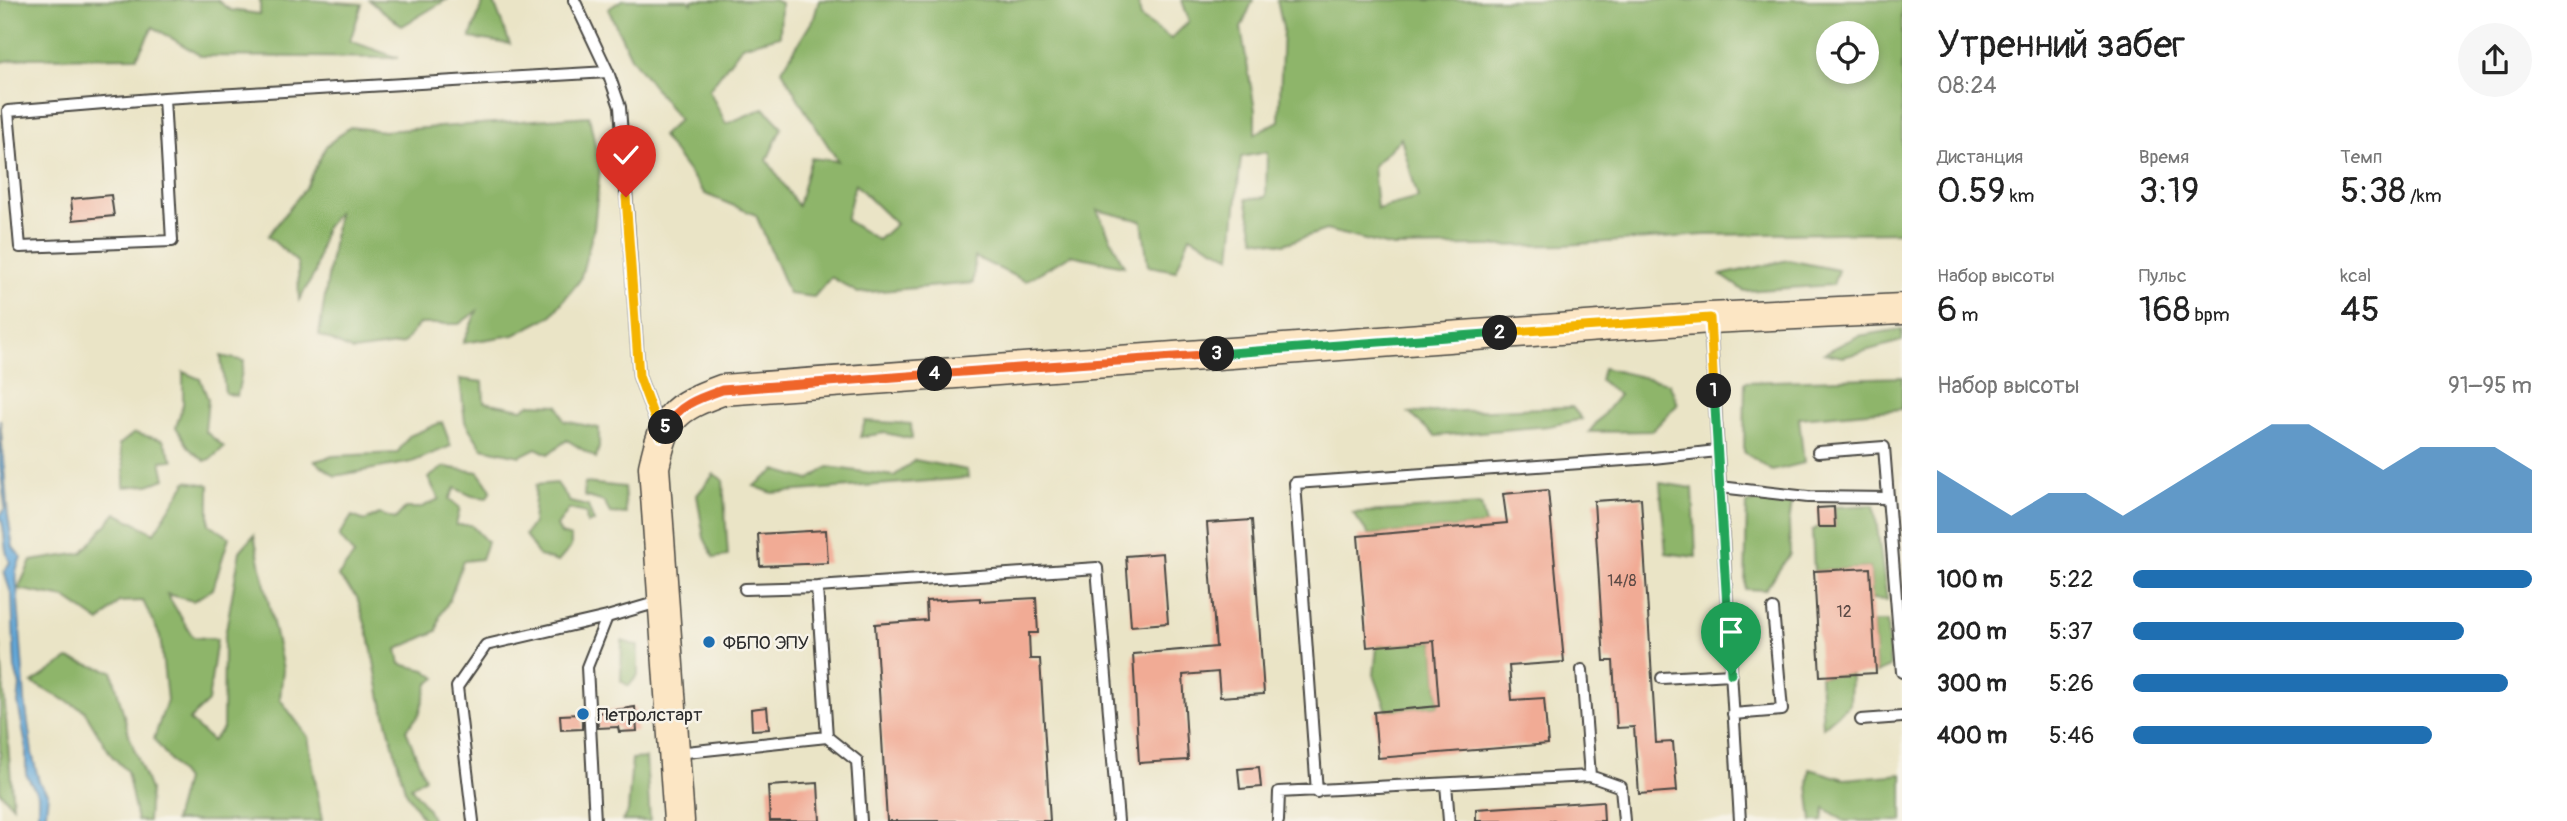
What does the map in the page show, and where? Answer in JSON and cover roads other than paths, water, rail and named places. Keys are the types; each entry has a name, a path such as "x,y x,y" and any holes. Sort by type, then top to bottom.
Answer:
{"street":[{"path":"679,821 654,467 661,436 672,415 692,401 722,390 1710,318 1902,309"}],"lane":[{"path":"574,0 608,72 620,107 639,376 661,436"},
{"path":"164,98 172,241 20,247 8,111 164,98 608,72"},
{"path":"1710,318 1740,821"},
{"path":"1818,452 1884,447 1888,499 1896,525 1902,672"},
{"path":"1317,792 1295,483 1654,458 1717,451"},
{"path":"1720,487 1808,497 1888,499"},
{"path":"745,589 817,587 1097,568 1118,821"},
{"path":"817,587 827,737"},
{"path":"473,821 457,687 486,645 607,617 662,601"},
{"path":"1733,713 1782,710 1773,609"},
{"path":"594,821 587,667 607,617"},
{"path":"1582,670 1590,776"},
{"path":"1662,678 1731,674"},
{"path":"1861,720 1902,717"},
{"path":"674,753 827,737 857,761 861,821"},
{"path":"1278,821 1279,792 1590,776 1621,787 1625,821"},
{"path":"1446,784 1449,821"}],"water":[{"path":"0,419 8,516 13,547 21,557 16,571 25,701 39,782 48,794 45,821 38,821 38,795 26,774 26,746 18,703 20,686 15,668 12,596 4,572 10,562 0,516 5,508 0,465"}],"place":[{"name":"ФБПО ЭПУ","path":"709,642"},
{"name":"Петролстарт","path":"583,714"}]}
